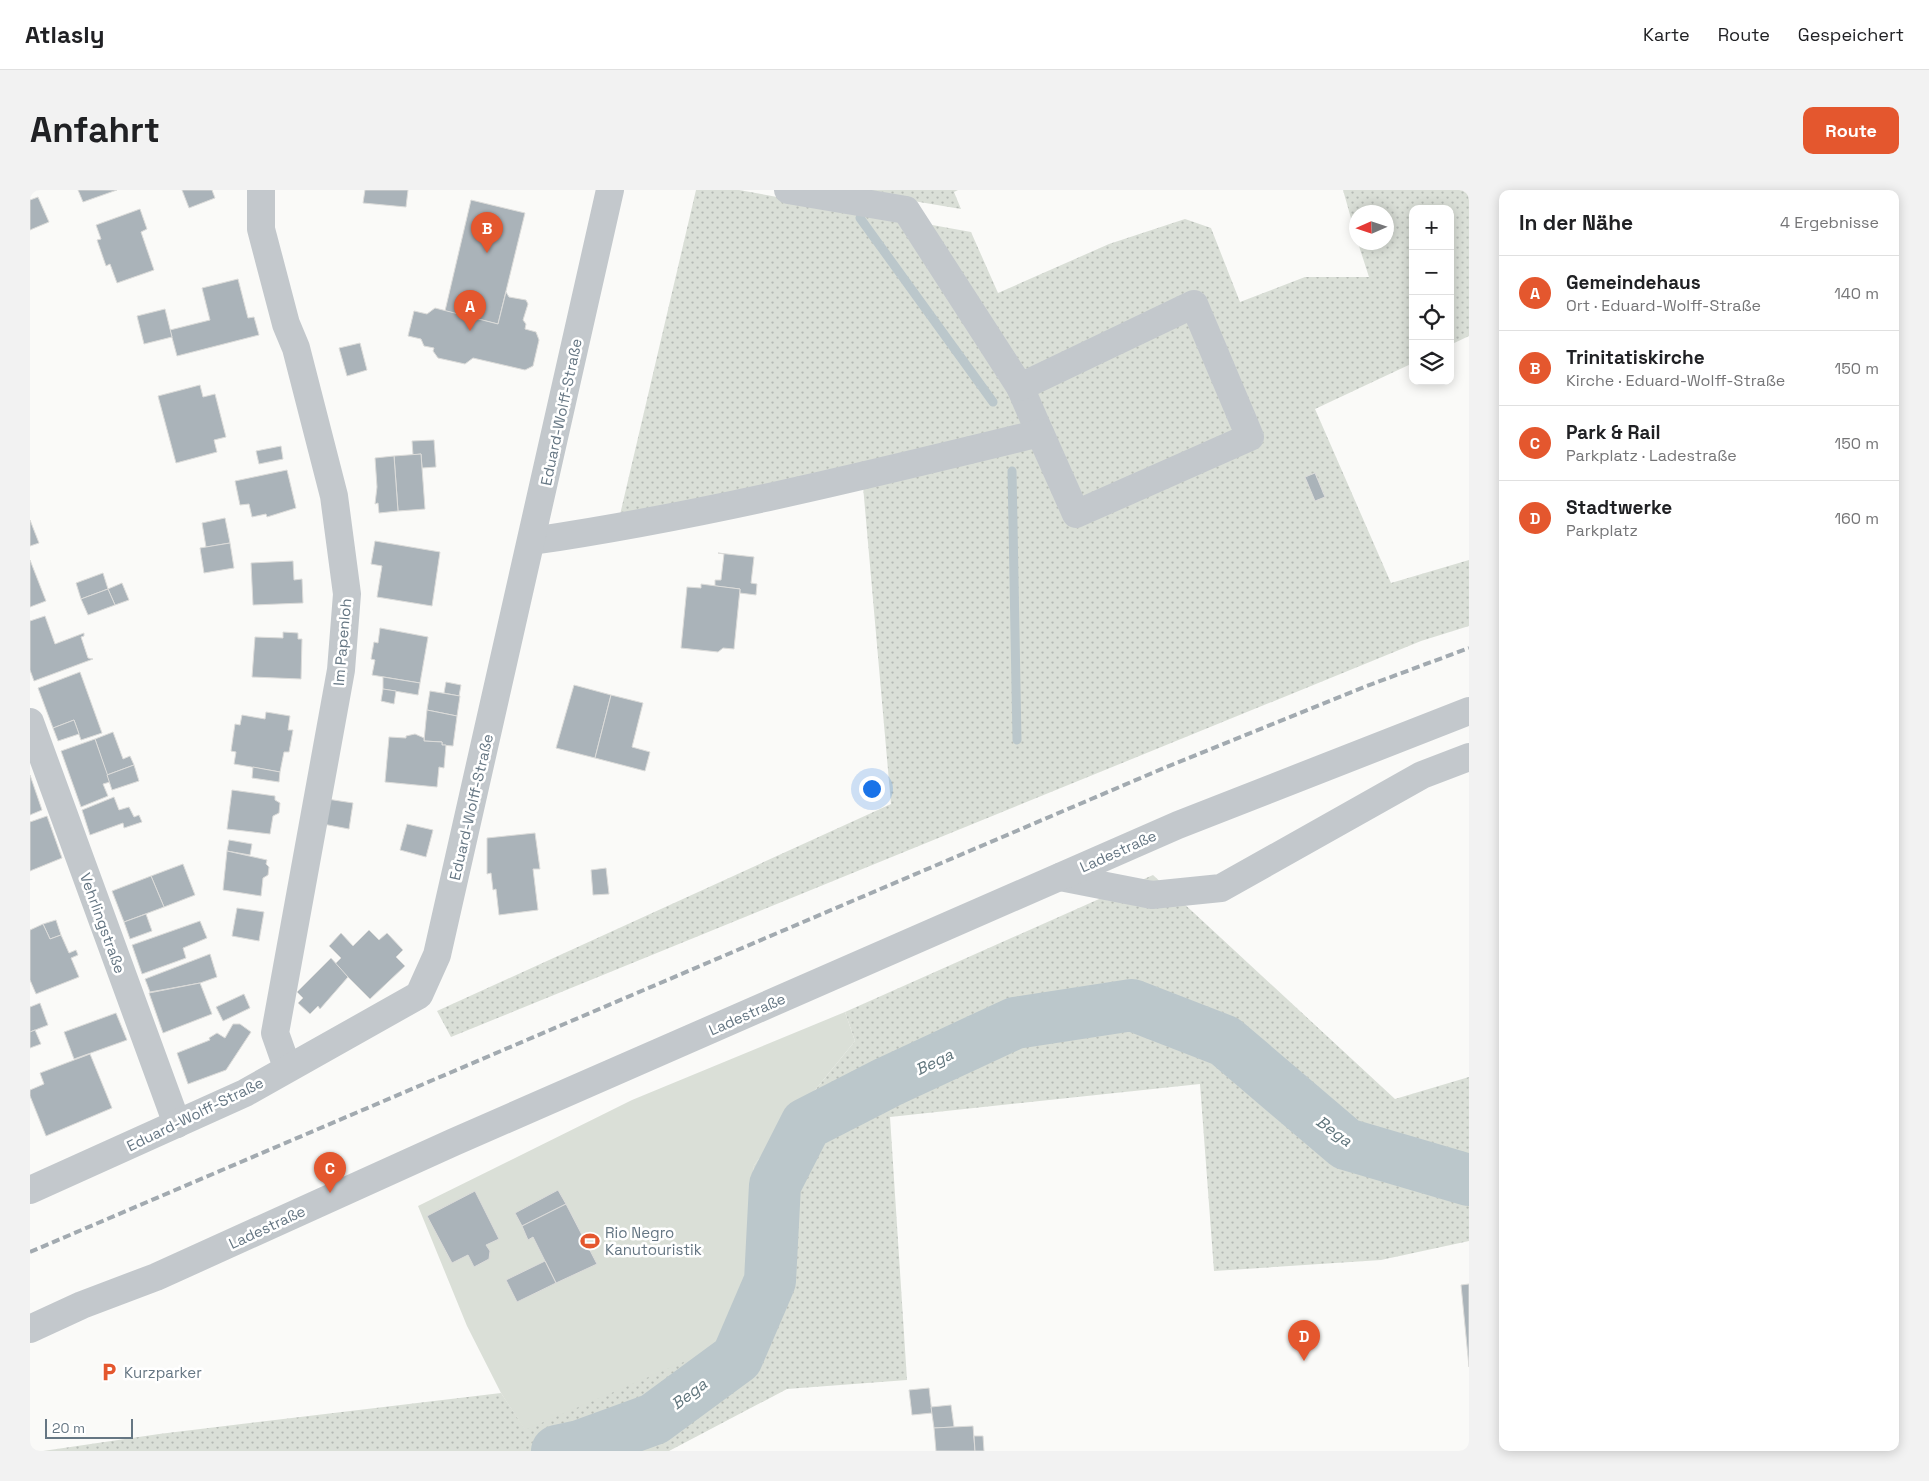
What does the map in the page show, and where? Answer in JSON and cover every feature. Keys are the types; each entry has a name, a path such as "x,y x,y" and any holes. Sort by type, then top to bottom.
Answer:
{"street":[{"name":"Im Papenloh","path":"261,190 261,229 286,324 296,348 334,496 347,594 341,670 276,1033 287,1067"},
{"name":"Eduard-Wolff-Straße","path":"30,1190 245,1093 287,1067 419,995 437,956 610,190"},
{"path":"788,190 906,210 1020,387 1076,514 1250,437 1194,304 1020,387"},
{"path":"532,541 599,531 858,477 1040,433"},
{"name":"Ladestraße","path":"30,1329 179,1267 463,1138 1178,825 1469,711"},
{"name":"Vehrlingstraße","path":"30,722 177,1124"},
{"path":"1060,877 1152,895 1221,888 1422,775 1469,757"}],"shaded area":[{"path":"696,190 739,190 971,232 998,293 1109,244 1185,219 1211,228 1240,302 1305,277 1369,277 1360,250 1394,250 1394,205 1349,205 1349,211 1343,190 1469,190 1469,336 1454,343 1454,205 1409,205 1409,365 1315,409 1391,583 1469,560 1469,626 1421,641 451,1037 437,1011 891,804 863,486 619,519"},
{"path":"848,190 958,190 954,192 961,209"},
{"path":"1153,875 1395,1099 1469,1077 1469,1241 1381,1260 1214,1271 1200,1084 890,1117 907,1380 787,1389 669,1451 43,1451 159,1434 501,1393 525,1429 746,1275 754,1165 855,1041 845,1012"},
{"name":"Rio Negro Kanutouristik","path":"845,1012 855,1041 754,1165 746,1275 714,1349 525,1430 501,1393 467,1326 418,1206 632,1100"}],"building":[{"path":"78,190 117,190 83,202"},
{"path":"182,190 212,190 215,198 189,208"},
{"path":"365,190 408,190 406,207 363,203"},
{"path":"38,197 49,222 30,230 30,200"},
{"path":"471,200 525,213 498,324 445,311"},
{"path":"140,209 147,229 141,232 154,270 117,283 110,264 106,266 97,240 101,239 96,225"},
{"path":"238,279 248,318 254,317 259,335 177,356 170,330 210,320 202,288"},
{"path":"506,292 509,297 526,300 528,304 523,320 526,324 525,329 536,332 539,340 533,366 525,370 473,358 465,364 438,358 433,351 434,348 424,346 421,339 408,336 414,311 427,314 435,308 498,324"},
{"path":"165,309 172,337 144,344 137,316"},
{"path":"360,343 367,370 347,376 339,348"},
{"path":"200,385 203,397 215,394 226,437 214,440 217,452 176,463 158,396"},
{"path":"434,440 436,467 422,468 421,454 413,455 412,441"},
{"path":"281,446 283,459 259,464 256,451"},
{"path":"421,454 425,509 398,511 394,456"},
{"path":"394,456 398,511 379,513 378,503 375,504 377,487 375,458"},
{"path":"287,470 296,508 267,517 266,514 252,517 249,504 240,505 235,481"},
{"path":"1315,473 1325,497 1315,501 1305,477"},
{"path":"225,518 230,543 206,547 202,523"},
{"path":"30,520 39,543 30,546"},
{"path":"375,541 440,552 432,606 377,597 382,566 371,564"},
{"path":"230,543 234,568 204,573 200,548"},
{"path":"718,553 754,557 751,583 757,584 756,595 740,593 740,589 715,586 715,580 721,580 724,554"},
{"path":"30,560 46,601 30,607"},
{"path":"293,561 294,580 302,579 303,603 253,605 251,563"},
{"path":"103,573 108,589 81,599 76,583"},
{"path":"122,583 129,600 115,605 108,589"},
{"path":"701,584 740,589 734,649 723,648 718,652 681,648 687,587 701,588"},
{"path":"108,589 115,605 88,615 81,599"},
{"path":"45,616 55,644 84,633 84,636 81,637 88,658 93,659 34,681 30,670 30,621"},
{"path":"380,628 428,637 420,683 372,675 375,660 371,659 374,642 378,643"},
{"path":"283,632 298,633 298,639 302,639 301,679 252,677 255,637 283,638"},
{"path":"80,672 102,733 81,740 74,720 53,728 38,688"},
{"path":"383,677 420,683 418,695 383,689"},
{"path":"446,682 461,685 459,696 444,693"},
{"path":"574,685 611,695 595,758 556,748"},
{"path":"383,689 396,691 394,704 381,701"},
{"path":"430,691 460,696 457,716 427,710"},
{"path":"611,695 643,703 632,747 650,752 645,771 595,758"},
{"path":"427,710 457,716 453,746 442,745 442,742 424,741"},
{"path":"266,712 290,716 288,730 293,730 289,752 284,752 280,772 234,764 236,752 231,751 235,724 240,725 242,715 265,719"},
{"path":"74,720 79,734 58,741 53,728"},
{"path":"113,732 123,759 130,756 134,765 107,775 95,739"},
{"path":"415,734 424,738 424,741 442,742 442,745 446,745 444,768 439,767 437,787 385,782 389,737 406,738 406,736"},
{"path":"95,739 110,782 103,784 108,796 81,807 61,751"},
{"path":"134,765 139,781 112,790 107,775"},
{"path":"253,767 280,772 279,782 252,778"},
{"path":"30,775 42,810 30,815"},
{"path":"232,790 275,796 275,800 280,803 279,813 273,816 270,834 227,829"},
{"path":"114,797 119,810 129,807 134,817 139,815 142,822 124,828 123,823 90,835 82,810"},
{"path":"327,799 353,803 349,829 323,824"},
{"path":"47,816 62,858 30,871 30,822"},
{"path":"407,824 433,830 426,857 400,850"},
{"path":"535,833 540,869 533,869 538,910 499,915 496,889 493,890 491,873 487,874 487,838"},
{"path":"229,840 252,844 250,855 227,851"},
{"path":"227,851 267,860 266,864 269,867 268,875 263,878 261,896 223,890"},
{"path":"183,864 195,895 164,907 151,876"},
{"path":"606,868 609,894 593,895 591,870"},
{"path":"151,876 164,907 124,922 112,891"},
{"path":"237,908 264,912 259,941 232,936"},
{"path":"146,914 152,931 130,939 124,922"},
{"path":"56,920 61,935 50,939 43,924"},
{"path":"200,921 207,938 183,948 186,958 142,974 132,945"},
{"path":"43,924 50,939 61,935 69,953 76,950 78,955 71,958 79,977 36,994 30,980 30,930"},
{"path":"369,930 379,940 387,933 403,950 396,957 405,966 370,999 335,964 341,958 329,946 341,933 353,946"},
{"path":"210,954 217,977 200,983 150,992 145,979"},
{"path":"331,958 348,977 320,1009 318,1006 310,1014 298,1003 303,998 297,992"},
{"path":"200,983 212,1014 163,1033 149,993"},
{"path":"244,994 250,1008 223,1021 216,1007"},
{"path":"40,1003 48,1025 30,1032 30,1007"},
{"path":"116,1013 127,1040 74,1059 64,1032"},
{"path":"233,1024 240,1024 251,1032 226,1070 188,1084 177,1053 210,1040 209,1038 217,1033 225,1038"},
{"path":"35,1030 41,1044 30,1048 30,1032"},
{"path":"90,1054 112,1108 46,1136 30,1096 30,1090 44,1084 40,1073"},
{"path":"558,1190 566,1204 522,1226 515,1213"},
{"path":"475,1191 499,1239 486,1245 490,1251 489,1259 474,1267 468,1255 452,1263 427,1216"},
{"path":"566,1204 597,1264 556,1283 533,1237 528,1240 522,1226"},
{"path":"545,1261 556,1283 517,1302 506,1280"},
{"path":"1469,1284 1469,1367 1461,1285"},
{"path":"929,1388 932,1413 912,1415 909,1390"},
{"path":"951,1405 954,1427 934,1428 931,1407"},
{"path":"973,1426 975,1451 936,1451 934,1428"},
{"path":"974,1436 983,1436 984,1451 975,1451"}],"waterway":[{"path":"860,218 993,402"},
{"path":"1012,471 1017,740"},
{"name":"Bega","path":"557,1451 580,1446 654,1419 737,1358 770,1281 775,1185 806,1124 888,1082 1015,1023 1132,1005 1225,1041 1346,1144 1469,1180"}],"railway":[{"path":"30,1252 1164,768 1364,687 1469,648"}],"place":[{"name":"Trinitatiskirche","path":"487,253"},
{"name":"Gemeindehaus","path":"470,331"},
{"name":"Park & Rail","path":"330,1193"},
{"name":"Rio Negro Kanutouristik","path":"590,1241"},
{"name":"Stadtwerke","path":"1304,1361"},
{"name":"Kurzparker","path":"109,1372"}]}
